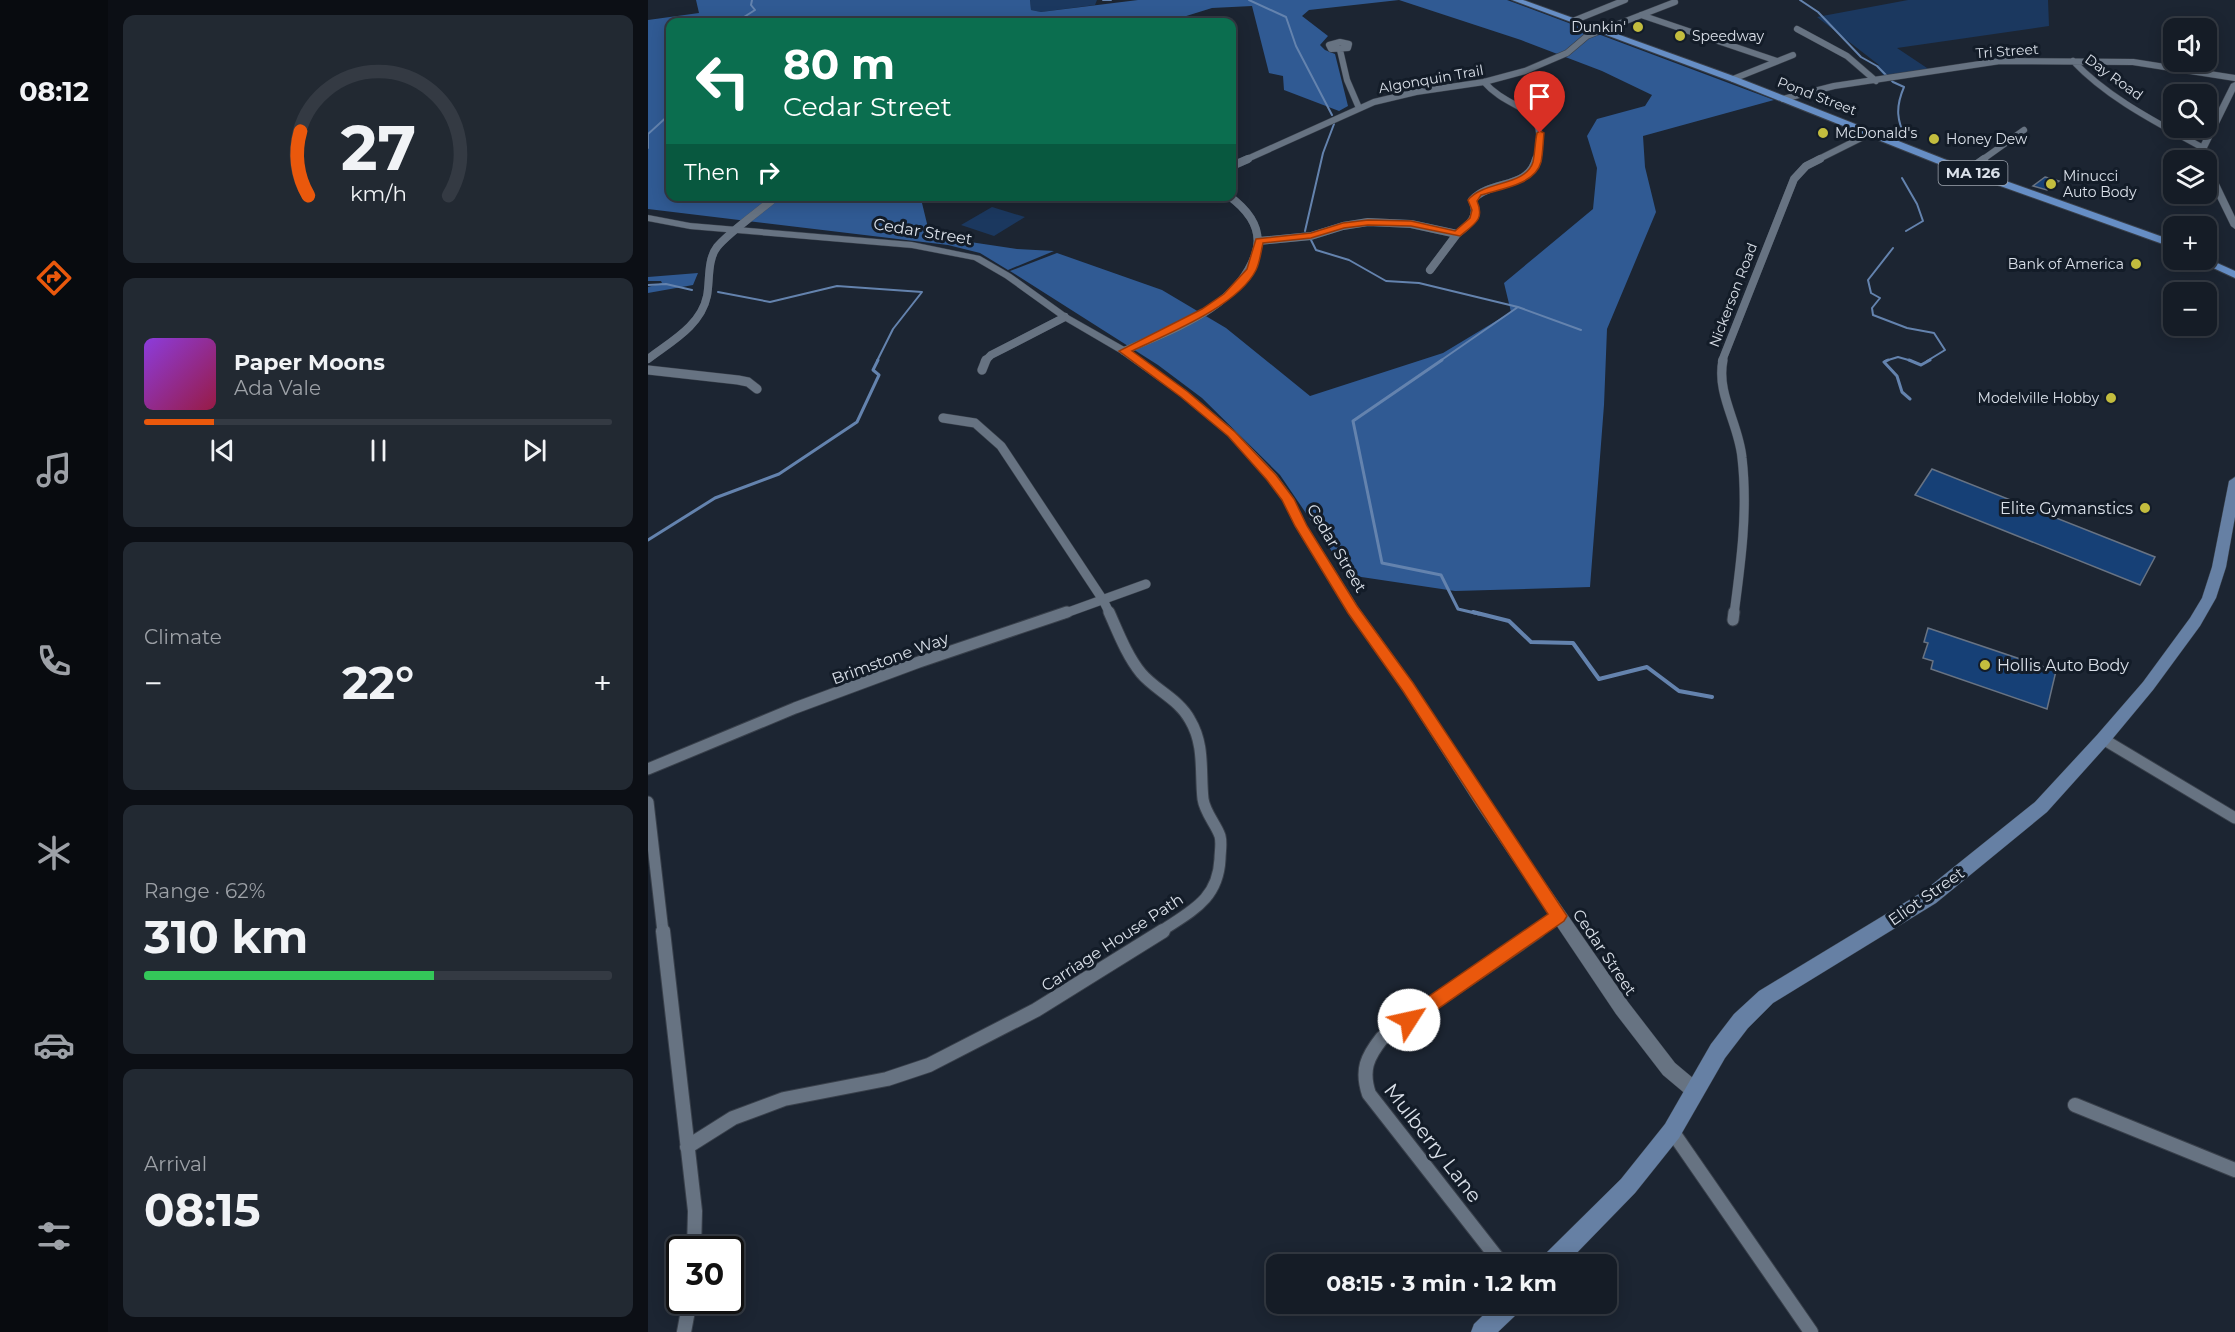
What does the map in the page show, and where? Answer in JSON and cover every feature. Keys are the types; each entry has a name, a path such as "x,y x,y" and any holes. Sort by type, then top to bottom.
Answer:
{"main road":[{"name":"Pond Street","path":"1516,0 1733,80 1967,171 2163,241"},
{"path":"2217,267 2235,275"},
{"name":"Eliot Street","path":"1561,1254 1612,1203 1672,1131 1718,1051 1741,1021 1766,998 1930,897 2041,807 2103,739 2148,686 2195,622 2209,598 2219,567 2235,481"},
{"path":"1482,1332 1501,1314"}],"street":[{"path":"1573,21 1625,0"},
{"name":"Algonquin Trail","path":"1236,164 1359,108 1398,95 1484,82 1525,71 1567,53 1581,40 1675,2"},
{"path":"1640,15 1777,61"},
{"path":"1797,29 1847,56 1876,81"},
{"path":"1340,50 1347,80 1359,108"},
{"path":"1733,80 1793,55"},
{"name":"Tri Street","path":"1783,99 1815,89 2000,61 2146,63 2235,78"},
{"name":"Day Road","path":"2073,61 2084,73 2111,92 2203,148"},
{"path":"1430,270 1456,234 1475,219 1476,210 1472,200 1474,197 1484,190 1521,179 1532,172 1537,163 1540,133 1538,123 1529,114 1489,89 1484,82"},
{"path":"2203,148 2235,84"},
{"path":"1967,171 2024,130"},
{"name":"Nickerson Road","path":"1733,620 1745,533 1744,487 1742,452 1720,380 1722,361 1794,179 1806,166 1871,133"},
{"path":"2217,188 2235,226"},
{"path":"648,359 702,313 707,296 712,257 717,247 771,201"},
{"path":"1124,351 1206,311 1228,296 1251,270 1259,240 1254,222 1235,201"},
{"name":"Cedar Street","path":"648,218 690,226 892,243 968,255 988,263 1065,317 1124,351 1184,394 1232,434 1272,477 1288,499 1301,526 1353,610 1408,687 1558,916 1622,1008 1669,1069 1694,1090"},
{"path":"1259,240 1311,236 1343,226 1368,222 1411,224 1456,234"},
{"path":"982,370 984,362 991,355 1065,317"},
{"path":"648,370 738,380 748,382 757,389"},
{"name":"Carriage House Path","path":"687,1147 733,1118 784,1099 887,1079 929,1065 969,1046 1036,1010 1140,946 1193,910 1210,895 1219,875 1221,838 1204,804 1201,780 1202,756 1197,731 1189,717 1141,673 1128,652 1103,600 1001,446 975,423 943,418"},
{"name":"Brimstone Way","path":"648,769 795,708 919,662 1146,584"},
{"path":"2103,739 2235,818"},
{"path":"648,802 695,1211 694,1236"},
{"name":"Mulberry Lane","path":"1494,1254 1369,1094 1364,1080 1365,1061 1382,1038 1558,916"},
{"path":"2075,1105 2235,1170"},
{"path":"1672,1131 1811,1332"},
{"path":"684,1332 687,1314"}],"shaded area":[{"path":"696,0 1030,0 1031,10 1041,12 1138,0 1399,0 1309,10 1302,16 1328,36 1320,45 1335,54 1348,106 1339,111 1284,90 1283,76 1269,73 1252,6 1212,8 1180,18 666,18 666,201 913,201 922,203 930,236 1017,249 1054,251 1008,270 980,253 948,245 648,209 648,20 699,13"},
{"path":"1030,0 1097,0 1095,5 1041,12 1031,10"},
{"path":"1399,0 1507,0 1774,100 1643,136 1645,167 1656,212 1607,329 1604,405 1590,587 1455,591 1348,575 1280,475 1202,398 1158,365 1010,271 1057,253 1162,290 1226,328 1310,396 1443,353 1511,312 1504,283 1593,209 1597,168 1587,136 1597,119 1645,106 1652,95 1602,71 1521,40"},
{"path":"1908,0 2048,0 2049,26 1897,48 1930,70 1885,77 1876,66 1879,65 1817,17"},
{"path":"992,207 1025,217 994,236 961,225"},
{"path":"698,273 693,285 648,293 648,287 662,283 661,281 648,281 648,277"}],"building":[{"path":"2045,177 2059,181 2047,190 2033,186"},
{"path":"1932,469 2155,557 2140,585 1915,495"},
{"name":"Hollis Auto Body","path":"1928,628 2056,671 2047,709 1931,669 1933,661 1923,658 1928,643 1924,642"}],"waterway":[{"path":"745,18 755,10 751,5 752,0"},
{"path":"1103,0 1111,0"},
{"path":"1249,0 1286,17 1296,46 1332,115"},
{"path":"1800,0 1818,12 1861,57 1877,66 1893,82 1904,87 1899,101 1898,114 1906,140"},
{"path":"648,134 666,118"},
{"path":"1305,231 1323,153 1334,124"},
{"path":"648,134 648,148"},
{"path":"1902,178 1917,204 1923,221 1906,231"},
{"path":"1311,240 1316,250 1349,260 1386,281 1419,283 1518,307"},
{"path":"1893,248 1868,280 1871,293 1880,298 1872,308 1873,315 1907,328 1934,333 1945,350 1927,361"},
{"path":"648,285 666,284 692,290"},
{"path":"718,292 770,302 837,286 922,292 893,329 877,361"},
{"path":"1440,361 1518,307"},
{"path":"1518,307 1581,330"},
{"path":"1888,360 1898,357 1910,360"},
{"path":"648,540 715,498 779,474 857,422 879,375 873,370 878,360"},
{"path":"1442,360 1353,421 1382,563 1441,575 1458,609 1479,614"},
{"path":"1888,360 1884,362 1897,376 1902,392 1910,399"},
{"path":"1910,360 1921,365 1930,360"},
{"path":"1473,612 1509,621 1531,642 1573,643 1599,679 1647,667 1679,691 1712,697"}],"place":[{"name":"Dunkin'","path":"1638,27"},
{"name":"Speedway","path":"1680,36"},
{"name":"McDonald's","path":"1823,133"},
{"name":"Honey Dew","path":"1934,139"},
{"name":"Minucci Auto Body","path":"2051,184"},
{"name":"Bank of America","path":"2136,264"},
{"name":"Modelville Hobby","path":"2111,398"},
{"name":"Elite Gymanstics","path":"2145,508"},
{"name":"Hollis Auto Body","path":"1985,665"}],"route":[{"path":"1409,1020 1558,916 1408,687 1353,610 1301,526 1288,499 1272,477 1232,434 1184,394 1124,351 1206,311 1228,296 1251,270 1255,262 1259,240 1311,236 1343,226 1368,222 1411,224 1456,234 1475,219 1476,210 1472,200 1474,197 1491,188 1521,179 1532,172 1537,163 1540,133"}]}
